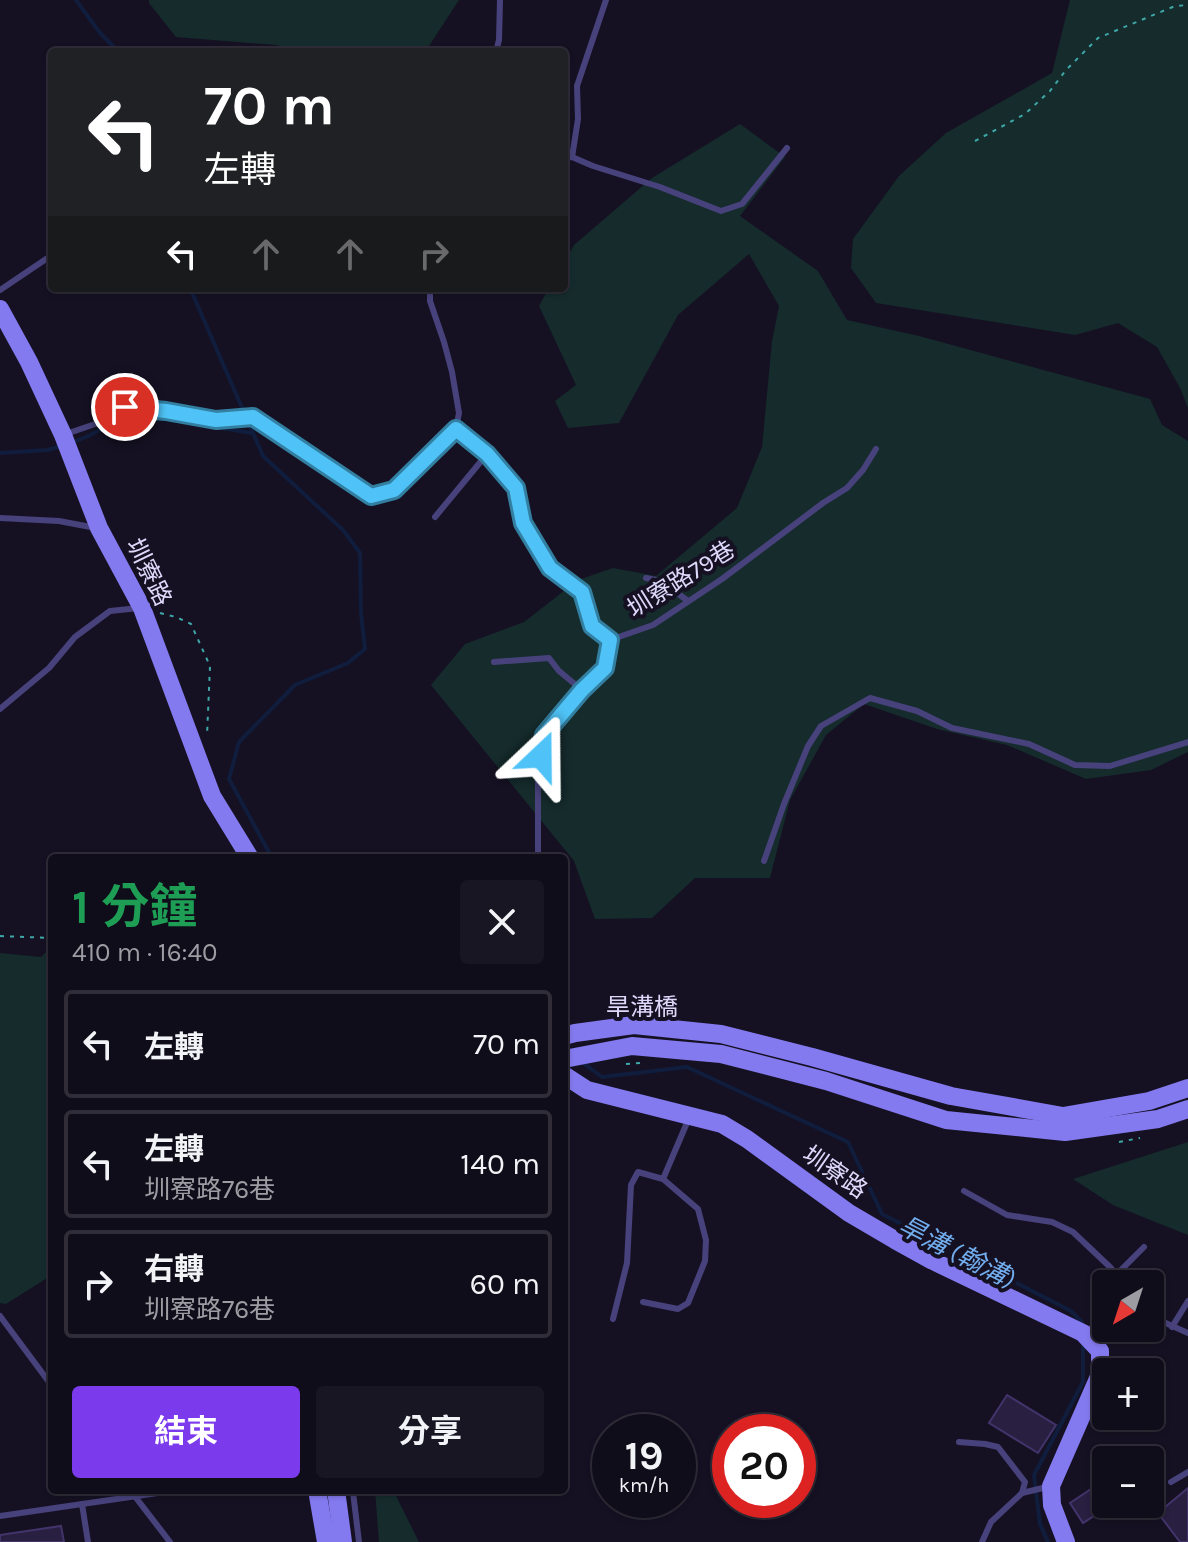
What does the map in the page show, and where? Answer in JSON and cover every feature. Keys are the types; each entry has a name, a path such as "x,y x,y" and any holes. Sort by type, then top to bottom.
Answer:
{"street":[{"name":"圳寮路","path":"0,309 63,435 99,528 142,608 208,787 248,854"},
{"name":"旱溝橋","path":"568,1035 634,1025 721,1034 951,1096 1063,1116 1149,1101 1188,1088"},
{"name":"旱溝橋","path":"568,1058 632,1046 721,1054 826,1081 946,1120 1065,1132 1158,1119 1188,1109"},
{"name":"圳寮路","path":"568,1078 587,1090 722,1124 849,1213 895,1240 1083,1333"},
{"path":"1066,1542 1052,1505 1051,1486 1100,1374 1100,1351 1083,1333"},
{"path":"318,1494 326,1542"},
{"path":"337,1494 343,1542"}],"lane":[{"path":"496,48 499,40 500,0"},
{"path":"606,0 577,86 578,119 568,158 660,187 721,211 742,204 787,148"},
{"path":"0,290 48,258"},
{"path":"63,435 98,423 125,407 216,420 253,417 371,496 394,490 456,429 459,413 430,292"},
{"path":"456,429 487,454 516,488 523,523 550,568 582,592 592,626 610,640"},
{"name":"圳寮路79巷","path":"538,854 538,776 544,735 605,668 610,640 653,625 722,579 847,488 876,449"},
{"path":"435,517 487,454"},
{"path":"0,518 59,521 99,528"},
{"path":"646,578 661,581 688,601"},
{"path":"0,709 49,668 75,637 110,611 142,608"},
{"path":"494,662 549,658 582,690"},
{"path":"764,861 808,746 821,726 870,698 917,711 952,728 1029,744 1075,765 1110,766 1188,742"},
{"path":"663,1179 690,1115"},
{"path":"613,1319 627,1263 631,1185 638,1172 663,1179 698,1209 706,1240 705,1261 688,1303 678,1309 643,1302"},
{"path":"964,1191 1007,1215 1052,1222 1073,1232 1112,1270"},
{"path":"1121,1270 1144,1247"},
{"path":"1172,1327 1188,1301"},
{"path":"0,1316 48,1381"},
{"path":"1164,1323 1188,1333"},
{"path":"1083,1333 1092,1328"},
{"path":"959,1442 998,1447 1025,1482 1022,1493"},
{"path":"1171,1482 1188,1472"},
{"path":"982,1542 991,1522 1022,1493 1051,1486"},
{"path":"0,1516 127,1494"},
{"path":"133,1494 170,1542"},
{"path":"353,1494 359,1542"},
{"path":"82,1504 88,1542"}],"path":[{"path":"975,141 1025,114 1098,38 1175,6 1188,5"},
{"path":"142,608 191,624 198,638 210,666 206,746"},
{"path":"0,936 48,938"}],"green space":[{"path":"149,0 459,0 428,48 287,48 176,37"},
{"path":"1070,0 1188,0 1188,408 1157,347 1118,323 1075,335 876,303 851,268 853,239 899,176 946,133 1052,73"},
{"path":"740,124 785,157 740,216 818,271 847,320 919,336 1150,399 1162,425 1188,441 1188,752 1151,770 1086,779 1007,745 937,729 864,704 826,735 790,800 770,878 695,878 652,918 595,919 574,861 431,685 465,644 524,622 578,580 613,568 656,576 737,508 762,447 772,341 779,306 749,254 678,315 619,423 568,428 555,401 576,385 539,306 547,292 568,292 568,255 574,245 652,178"},
{"path":"48,950 48,1278 6,1304 0,1303 0,953 41,957"},
{"path":"1188,1142 1188,1235 1113,1205 1073,1179"},
{"path":"375,1494 395,1494 419,1542 379,1542"}],"building":[{"path":"1007,1395 1056,1425 1038,1453 989,1423"},
{"path":"1092,1488 1092,1517 1083,1523 1070,1503"},
{"path":"1188,1488 1188,1542 1180,1542 1162,1518 1164,1508"},
{"path":"61,1526 64,1542 0,1542 0,1535"}],"waterway":[{"name":"旱溝 (翰溝)","path":"76,0 115,48"},
{"name":"旱溝 (翰溝)","path":"192,292 263,456 343,530 360,553 365,649 348,663 295,685 239,742 229,779 270,854"},
{"path":"73,442 122,419 165,419 252,433"},
{"path":"0,453 48,450 61,446"},
{"name":"旱溝 (翰溝)","path":"583,1063 602,1077 687,1067 848,1142 882,1214 1071,1311 1082,1326"},
{"name":"旱溝 (翰溝)","path":"1048,1542 1040,1524 1034,1475 1083,1382 1083,1343"}],"route":[{"path":"125,407 216,420 253,417 371,496 394,490 456,429 487,454 516,488 523,523 550,568 582,592 592,626 610,640 605,668 544,735 541,756"}]}
